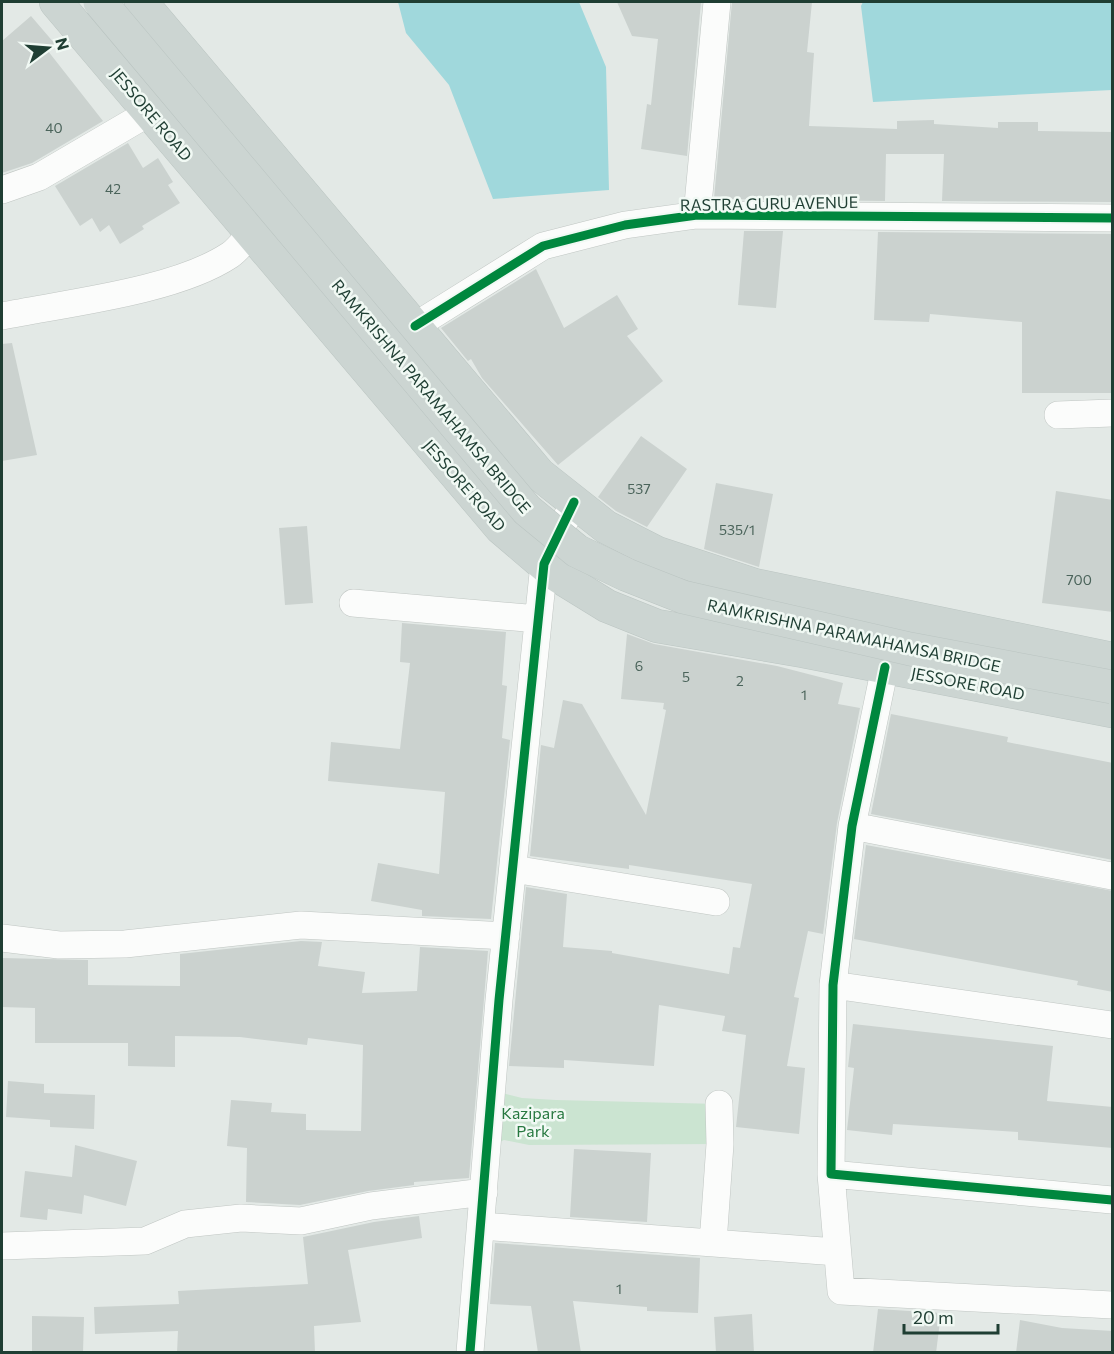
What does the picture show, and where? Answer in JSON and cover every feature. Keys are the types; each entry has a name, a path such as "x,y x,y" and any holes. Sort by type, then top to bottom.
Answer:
{"main road":[{"name":"JESSORE ROAD","path":"57,2 501,528 543,564 607,606 657,626 1113,711"},
{"name":"RAMKRISHNA PARAMAHAMSA BRIDGE","path":"100,2 527,510 578,550 627,575 683,597 910,649 1113,687"},
{"path":"141,2 539,474 606,527 657,553 754,585 1113,659"}],"street":[{"name":"RASTRA GURU AVENUE","path":"697,215 717,2"},
{"path":"2,190 39,177 150,112"},
{"name":"RASTRA GURU AVENUE","path":"415,326 543,246 625,225 697,215 1113,218"},
{"path":"2,316 128,292 200,271 232,254 252,232"},
{"path":"1058,415 1113,413"},
{"path":"470,1353 506,936 543,564 574,502"},
{"path":"353,603 538,619"},
{"path":"885,667 852,826 832,985 831,1174 841,1291 1113,1305"},
{"path":"852,826 1113,876"},
{"path":"513,869 716,902"},
{"path":"2,938 59,945 125,944 301,925 506,936"},
{"path":"832,985 1113,1025"},
{"path":"713,1244 720,1144 719,1104"},
{"path":"831,1174 1113,1200"},
{"path":"2,1246 145,1241 185,1224 242,1218 302,1221 371,1206 484,1192"},
{"path":"481,1226 837,1252"}],"green space":[{"name":"Kazipara Park","path":"502,1093 522,1098 556,1100 719,1104 720,1144 529,1145 504,1140 493,1145"}],"water":[{"path":"398,2 579,2 606,67 609,190 493,199 449,85 406,33"},
{"path":"863,2 1112,2 1112,90 873,102 861,6"}],"building":[{"path":"617,2 701,2 687,156 641,149 647,104 651,105 658,39 632,36"},
{"path":"732,2 812,2 807,52 814,53 809,126 897,129 897,121 934,120 934,124 998,128 998,122 1038,122 1038,131 1113,132 1113,202 942,201 944,154 886,154 885,201 714,199"},
{"path":"31,16 55,44 48,51 103,121 32,163 2,173 2,41"},
{"path":"128,143 143,168 158,158 173,182 168,185 180,203 142,226 144,229 120,244 109,225 100,232 92,218 80,226 55,186"},
{"path":"744,231 783,231 776,308 738,305"},
{"path":"878,232 1113,234 1113,393 1022,393 1022,322 930,314 929,322 874,320"},
{"path":"536,269 564,328 617,295 638,329 627,336 663,381 558,465 482,378 471,359 468,361 441,328"},
{"path":"12,343 37,455 2,461 2,344"},
{"path":"641,436 687,469 647,527 616,511 598,497"},
{"path":"716,483 773,494 759,567 704,549"},
{"path":"1056,491 1113,500 1113,612 1042,603"},
{"path":"307,526 313,603 285,605 279,528"},
{"path":"402,623 506,632 502,685 507,686 502,738 510,740 491,919 422,916 422,910 371,901 378,863 439,874 445,792 328,781 331,742 400,749 410,663 400,662"},
{"path":"627,634 654,644 777,666 843,683 838,704 860,708 837,823 823,934 808,931 794,997 799,998 787,1066 805,1068 799,1134 736,1127 746,1035 722,1031 725,1016 659,1005 654,1066 564,1060 564,1068 509,1066 526,887 567,894 563,947 612,951 612,953 729,974 733,947 740,948 752,884 629,865 629,869 530,856 541,745 554,748 563,700 582,704 646,815 666,710 663,709 664,703 621,699"},
{"path":"891,714 1008,737 1007,742 1113,763 1113,860 871,814"},
{"path":"866,845 1113,891 1113,992 1077,985 1078,981 854,939"},
{"path":"301,941 322,942 318,966 365,972 362,993 417,991 420,947 488,951 469,1178 414,1182 414,1185 368,1191 300,1205 246,1202 247,1148 227,1146 231,1100 272,1103 271,1112 306,1114 306,1130 361,1131 363,1045 308,1038 307,1045 240,1037 175,1036 175,1067 128,1066 128,1043 35,1043 35,1008 2,1007 2,958 88,960 88,985 180,986 180,954"},
{"path":"853,1024 1053,1046 1047,1101 1113,1107 1113,1148 1018,1140 1018,1132 893,1124 892,1135 847,1130 854,1068 848,1067"},
{"path":"8,1081 44,1084 44,1093 95,1095 94,1129 50,1127 50,1120 6,1117"},
{"path":"75,1145 137,1161 126,1206 84,1195 82,1214 48,1209 47,1220 20,1217 25,1171 72,1177"},
{"path":"574,1149 651,1153 647,1222 570,1217"},
{"path":"419,1216 422,1238 348,1250 361,1322 314,1326 315,1353 177,1353 178,1331 95,1334 94,1307 179,1304 178,1291 308,1284 303,1237 374,1222"},
{"path":"495,1243 700,1258 698,1313 647,1311 647,1307 573,1301 581,1353 538,1353 531,1306 490,1304"},
{"path":"878,1309 941,1313 936,1353 873,1353"},
{"path":"752,1314 754,1353 716,1353 714,1317"},
{"path":"32,1316 84,1317 83,1353 32,1353"},
{"path":"1020,1320 1062,1328 1113,1331 1113,1353 1016,1353"}],"cycle path":[{"path":"415,326 543,246 625,225 697,215 1112,218"},
{"path":"470,1352 499,1000 544,564 574,502"},
{"path":"885,667 852,826 833,985 831,1174 1112,1200"}]}
